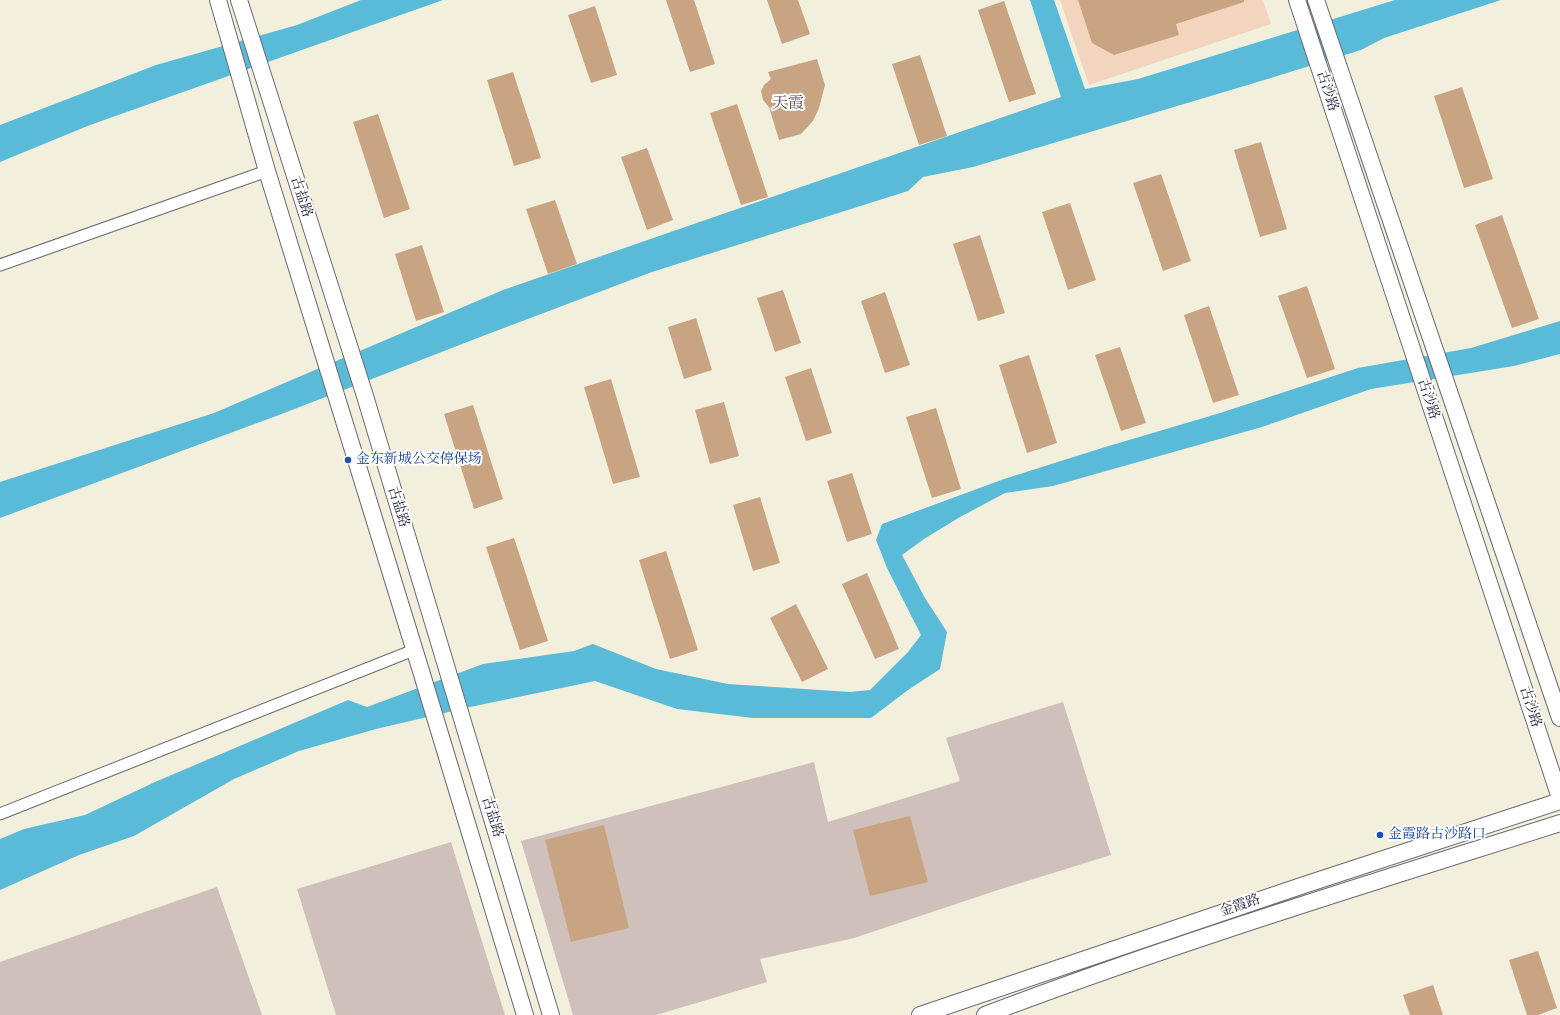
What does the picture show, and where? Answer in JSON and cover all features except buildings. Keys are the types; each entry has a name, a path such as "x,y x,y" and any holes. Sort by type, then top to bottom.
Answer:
{"street":[{"name":"古盐路","path":"218,0 267,171 525,1015"},
{"name":"古盐路","path":"239,0 365,396 551,1015"},
{"name":"古沙路","path":"1317,3 1560,718"},
{"name":"古沙路","path":"1299,6 1560,798"},
{"path":"0,264 267,171"},
{"path":"0,814 414,650"},
{"name":"金霞路","path":"920,1015 1293,888 1560,801"},
{"name":"金霞路","path":"984,1015 1055,988 1299,907 1560,823"}],"shaded area":[{"path":"1060,0 1263,0 1271,24 1089,85"},
{"path":"1063,702 1111,855 995,891 854,938 760,959 767,982 656,1015 573,1015 521,841 814,762 828,822 960,781 946,738"},
{"path":"451,842 505,1015 336,1015 297,889"},
{"path":"217,887 262,1015 0,1015 0,962"}],"water":[{"path":"361,0 443,0 90,125 0,162 0,125 156,65 297,25"},
{"path":"1030,0 1054,0 1085,89 1138,79 1395,0 1501,0 1384,38 1361,50 1261,81 973,167 923,177 908,191 652,272 279,415 0,518 0,482 214,413 503,290 1061,97"},
{"path":"1560,321 1560,354 1514,366 1371,389 1262,427 1053,486 1005,493 960,517 924,539 902,555 925,598 947,632 940,669 908,690 871,718 753,718 677,709 595,681 470,707 376,729 299,751 234,779 134,836 79,855 0,890 0,839 24,829 85,815 155,782 348,700 367,707 483,664 574,651 593,644 656,669 728,684 850,692 870,690 908,652 921,635 887,568 876,540 882,524 1004,479 1220,413 1358,368 1471,348"}],"place":[{"name":"金东新城公交停保场","path":"348,460"},
{"name":"金霞路古沙路口","path":"1380,835"}],"district":[{"name":"天霞","path":"788,104"}]}
